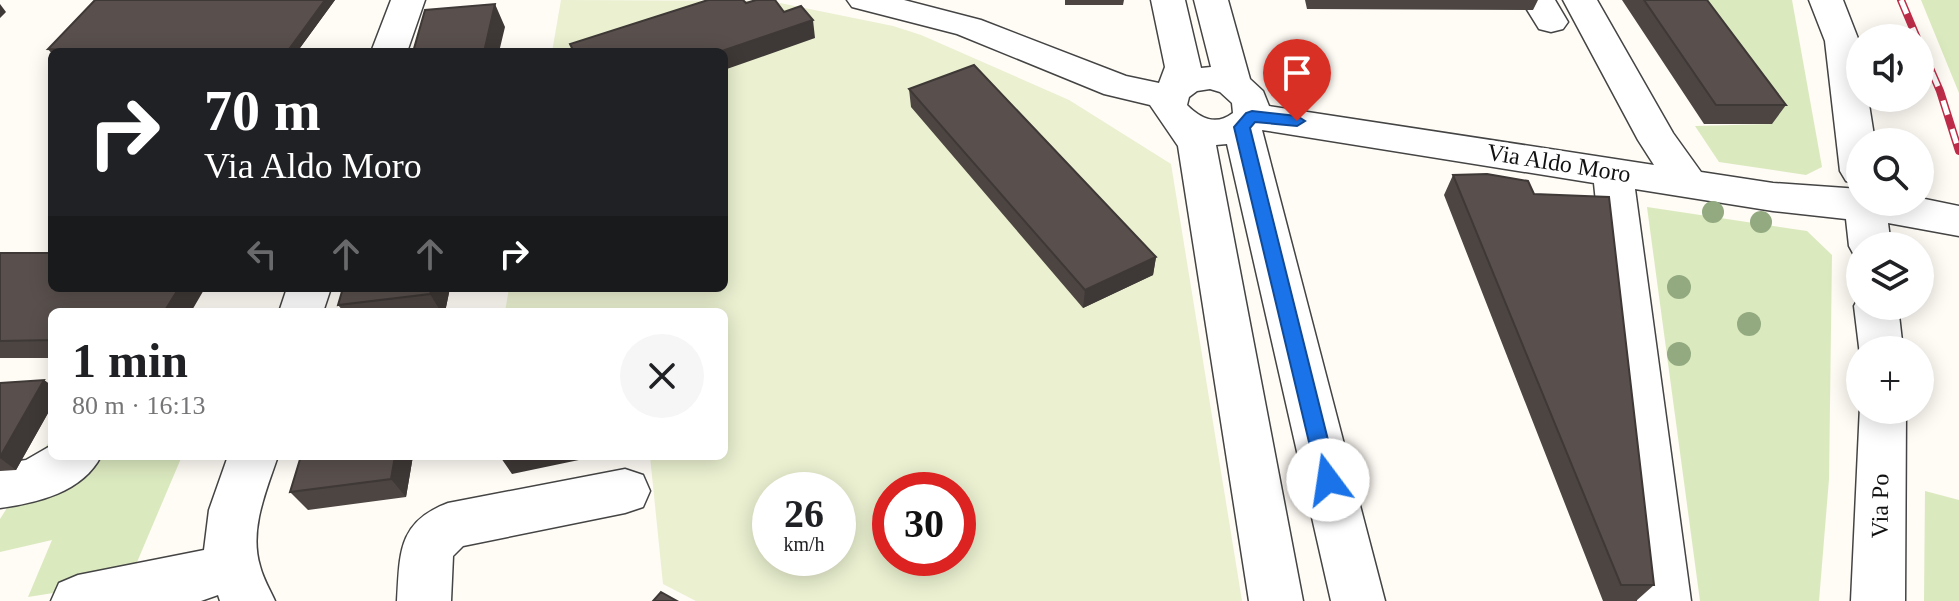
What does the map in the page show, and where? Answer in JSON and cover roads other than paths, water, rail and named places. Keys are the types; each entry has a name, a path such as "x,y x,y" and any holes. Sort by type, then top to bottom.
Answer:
{"street":[{"path":"390,48 408,0"},
{"path":"864,0 919,6 1117,86 1176,102 1207,132 1231,131 1242,109"},
{"path":"990,0 990,35"},
{"path":"1168,0 1183,67 1176,102 1197,145 1276,601"},
{"path":"1211,0 1242,109 1358,601"},
{"path":"1580,0 1657,140 1689,184"},
{"path":"1826,0 1842,41 1854,128"},
{"path":"1176,102 1210,78 1242,109"},
{"name":"Via Aldo Moro","path":"1242,109 1613,172 1846,205"},
{"path":"1613,172 1664,601"},
{"name":"Via Aldo Moro","path":"1934,215 1959,221"},
{"name":"Via Po","path":"1878,601 1882,424"},
{"path":"0,486 35,481 69,460"},
{"path":"78,601 193,579 240,583 231,536 252,460"},
{"path":"424,601 427,547 448,526 625,491"}],"railway":[{"path":"1901,0 1911,24"},
{"path":"1934,77 1959,151"}]}
